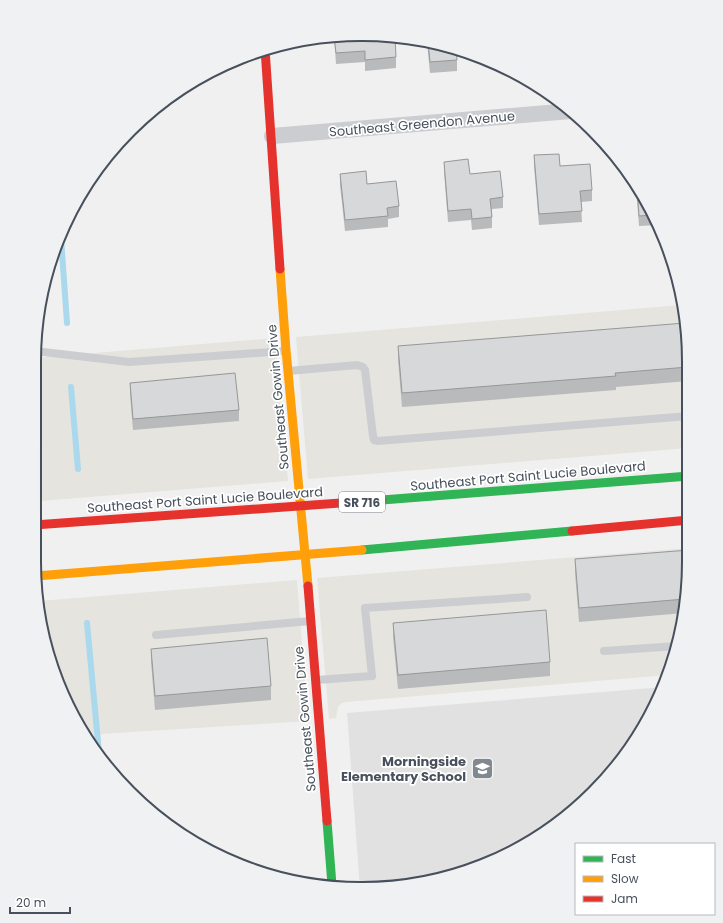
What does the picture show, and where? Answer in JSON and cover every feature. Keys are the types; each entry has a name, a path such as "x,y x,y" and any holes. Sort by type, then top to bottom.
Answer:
{"main road":[{"name":"Southeast Gowin Drive","path":"266,56 286,350 305,555 332,880"},
{"name":"Southeast Port Saint Lucie Boulevard","path":"41,525 300,507 682,477"},
{"path":"42,576 305,555 682,521"}],"street":[{"name":"Southeast Greendon Avenue","path":"272,136 562,112"}],"lane":[{"path":"41,352 129,362 286,350"},
{"path":"288,371 357,365 363,366 365,370 372,436 374,440 378,441 682,416"},
{"path":"315,680 372,676 365,608 527,597"},
{"path":"156,635 310,621"},
{"path":"604,651 670,646"}],"shaded area":[{"path":"677,305 682,362 682,449 308,479 296,337"},
{"path":"275,338 288,481 41,501 41,357"},
{"path":"682,549 681,582 676,624 661,676 346,702 342,703 338,707 336,718 329,719 317,578"},
{"path":"297,580 308,721 92,735 74,703 58,665 47,624 44,601"},
{"name":"Morningside Elementary School","path":"656,688 639,722 616,757 588,788 557,816 540,828 503,849 465,865 424,876 382,881 359,882 347,713"}],"building":[{"path":"362,41 382,42 395,43 396,57 365,60 365,51 336,53 335,43"},
{"path":"429,48 457,56 457,60 430,62"},
{"path":"559,154 560,166 590,164 592,190 580,191 582,211 539,214 534,155"},
{"path":"468,159 470,174 500,171 503,197 490,199 492,217 472,219 471,209 448,211 444,162"},
{"path":"366,171 367,184 396,181 399,206 387,208 388,216 345,220 340,174"},
{"path":"638,199 647,215 639,216"},
{"path":"679,323 682,367 615,373 616,376 402,393 398,346"},
{"path":"235,373 239,410 133,419 130,383"},
{"path":"682,551 679,599 579,608 575,559"},
{"path":"546,610 550,662 398,675 393,623"},
{"path":"267,638 271,686 155,696 151,649"}],"waterway":[{"path":"62,248 67,323"},
{"path":"71,387 78,469"},
{"path":"87,623 98,745"}],"traffic: fast":[{"path":"382,500 682,477"},
{"path":"362,550 572,531"},
{"path":"327,821 332,880"}],"traffic: slow":[{"path":"280,269 308,586"},
{"path":"42,576 362,550"}],"traffic: jam":[{"path":"265,56 280,269"},
{"path":"41,524 382,500"},
{"path":"572,531 682,521"},
{"path":"308,586 327,821"}],"place":[{"name":"Morningside Elementary School","path":"482,768"}]}
